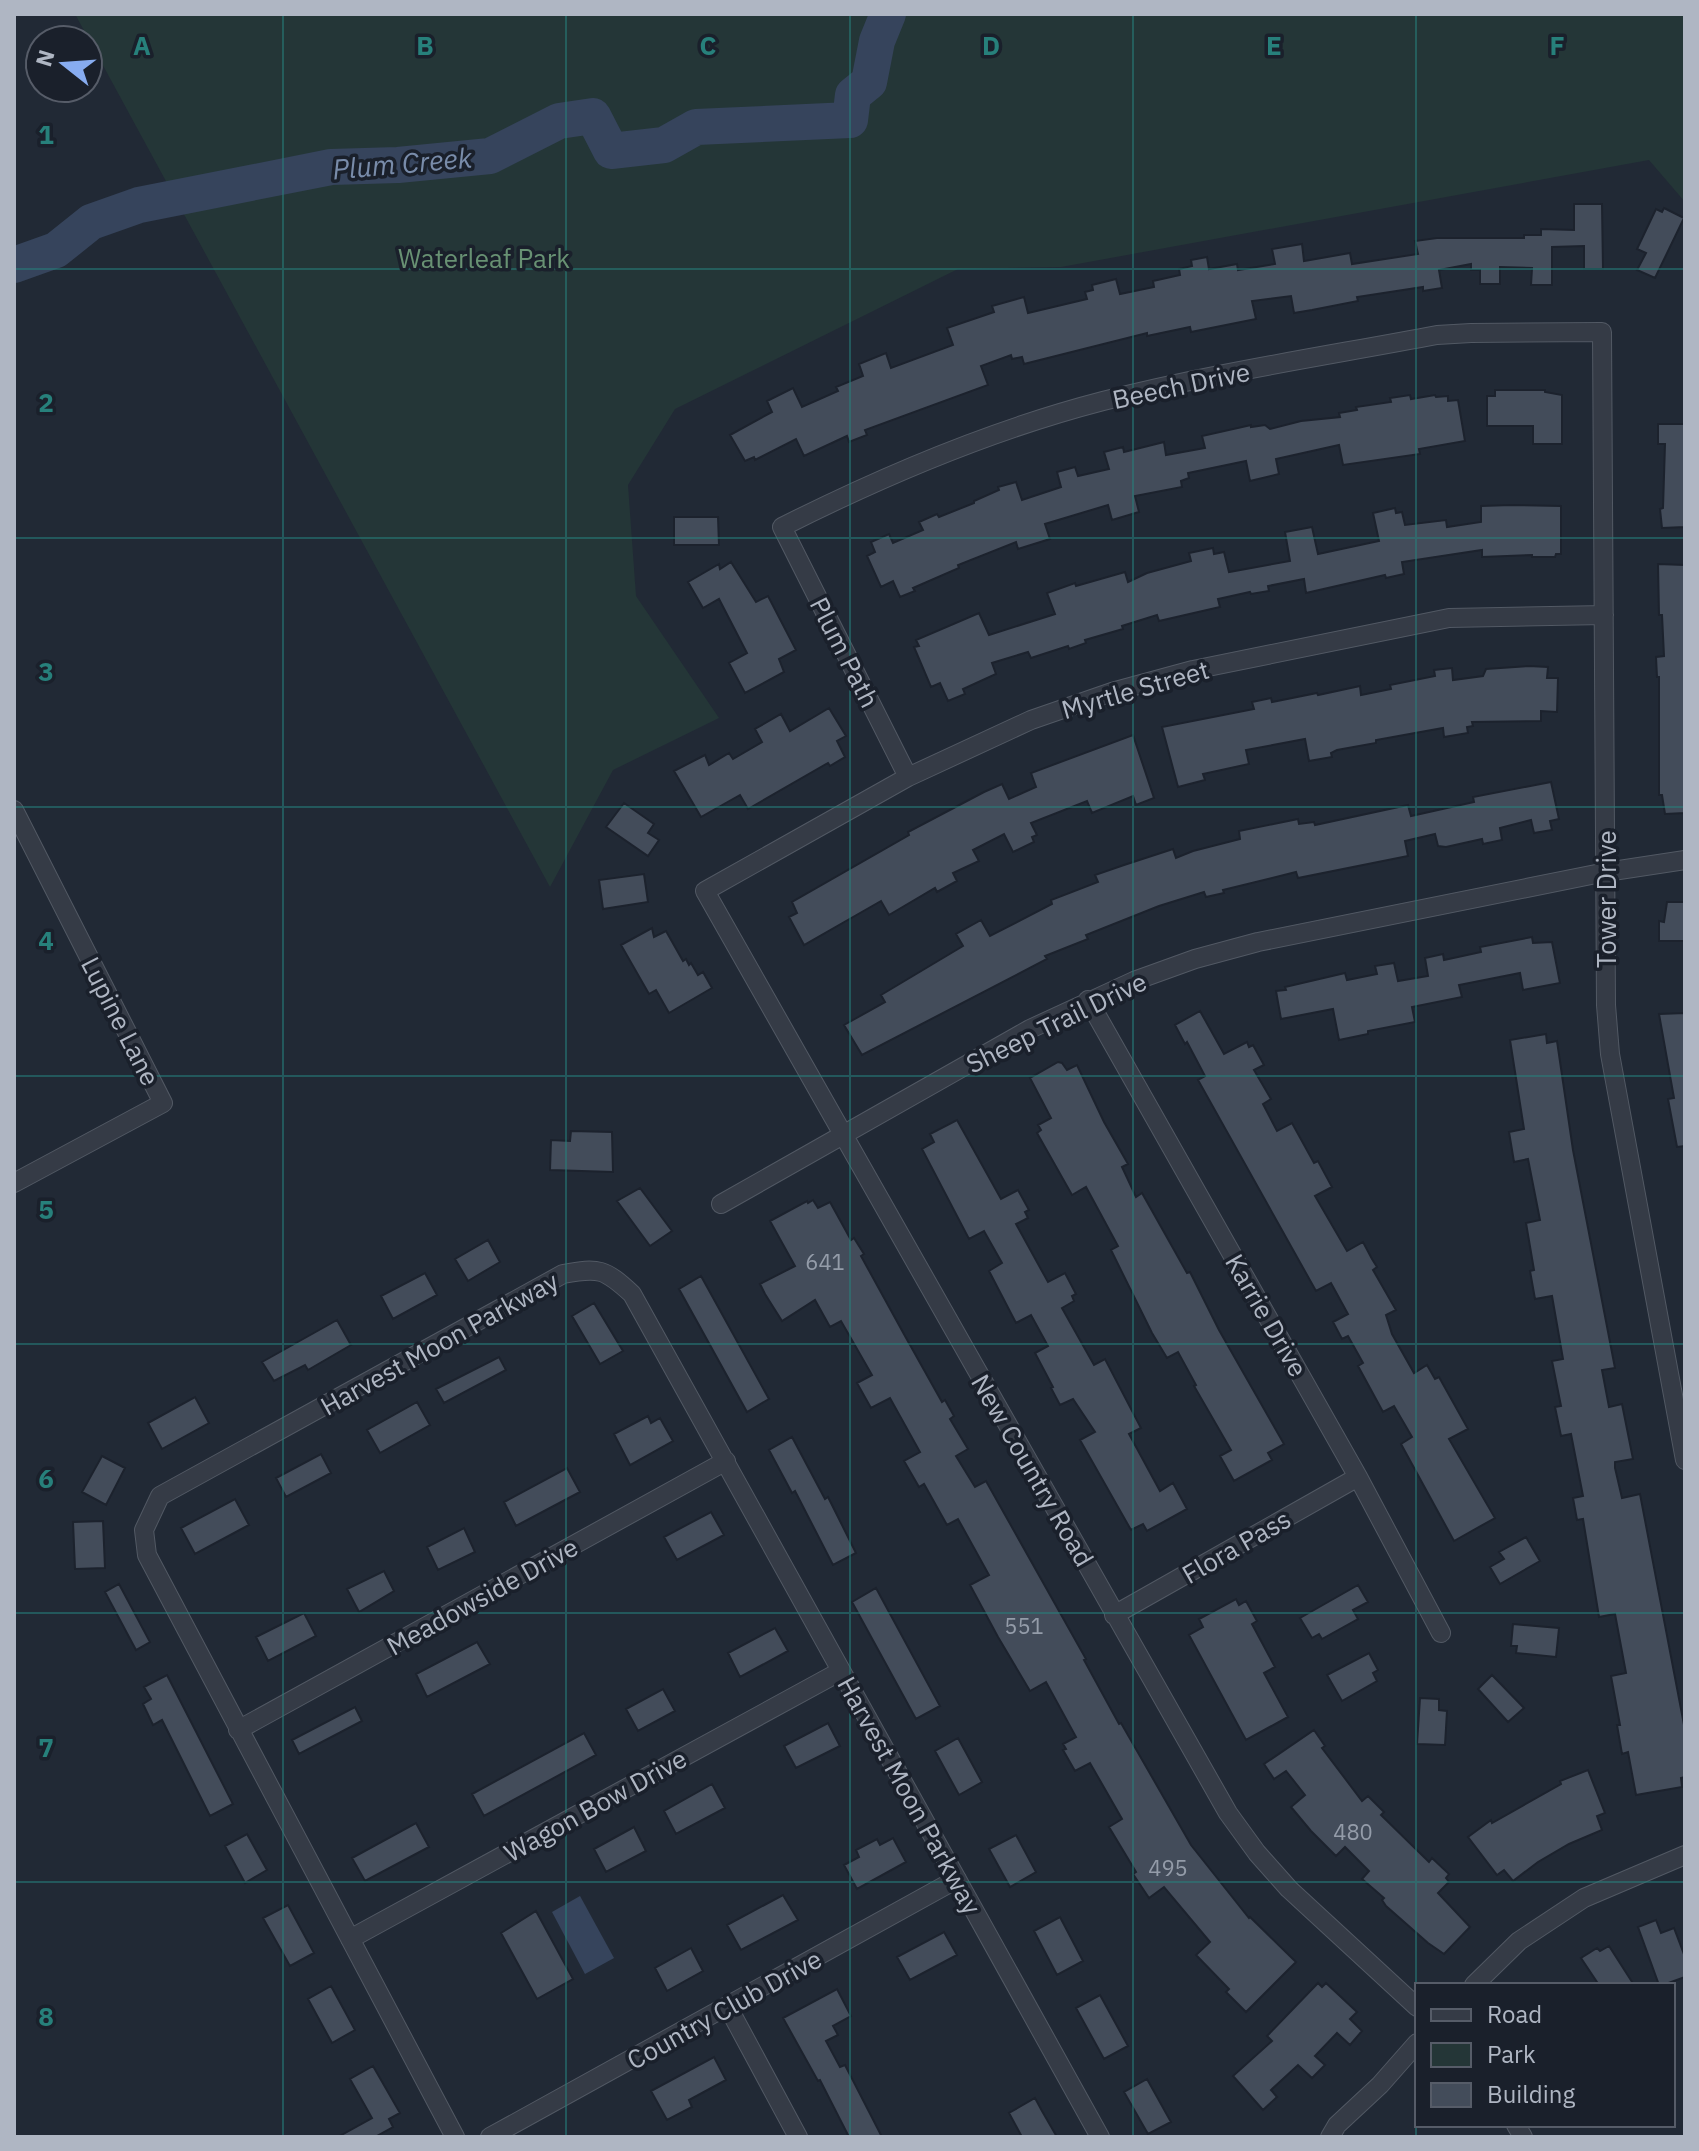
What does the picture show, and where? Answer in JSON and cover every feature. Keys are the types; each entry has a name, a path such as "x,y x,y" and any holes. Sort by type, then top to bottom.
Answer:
{"street":[{"name":"Beech Drive","path":"782,527 857,489 928,459 1002,431 1101,401 1437,335 1602,332"},
{"name":"Tower Drive","path":"1602,332 1606,1005 1610,1054 1685,1460"},
{"name":"Plum Path","path":"782,527 908,777"},
{"name":"Myrtle Street","path":"705,891 908,777 1031,720 1112,692 1193,670 1449,618 1604,615"},
{"name":"Lupine Lane","path":"14,810 163,1103 14,1183"},
{"name":"Sheep Trail Drive","path":"721,1204 1030,1029 1088,1000 1195,959 1258,942 1606,872 1685,860"},
{"name":"New Country Road","path":"705,891 1208,1780 1257,1853 1289,1889 1415,2005"},
{"name":"Karrie Drive","path":"1088,1000 1358,1477 1441,1633"},
{"name":"Harvest Moon Parkway","path":"455,2137 147,1555 144,1530 160,1496 563,1274 593,1269 618,1281 632,1294 1100,2137"},
{"name":"Meadowside Drive","path":"238,1730 726,1461"},
{"name":"Flora Pass","path":"1114,1615 1358,1477"},
{"name":"Wagon Bow Drive","path":"350,1939 841,1671"},
{"path":"1476,1983 1519,1941 1584,1898 1685,1855"},
{"name":"Country Club Drive","path":"490,2137 957,1879"},
{"path":"728,2007 798,2137"},
{"path":"1330,2137 1337,2125 1380,2085 1415,2045"}],"green space":[{"name":"Waterleaf Park","path":"75,14 1685,14 1685,202 1649,160 1061,267 958,269 675,409 628,485 636,596 719,718 613,770 550,887 104,67 104,24 80,24"}],"water":[{"path":"580,1896 614,1958 585,1974 552,1912"}],"building":[{"path":"1574,204 1602,204 1603,269 1584,269 1584,246 1552,247 1552,285 1531,285 1532,268 1500,267 1500,284 1480,284 1480,270 1471,270 1471,264 1439,270 1442,288 1423,291 1423,287 1357,297 1358,301 1312,310 1294,313 1291,296 1252,301 1256,319 1191,332 1190,327 1147,336 1147,333 1024,364 1022,357 1012,359 1011,355 981,366 988,385 865,430 867,435 849,442 847,436 804,456 796,439 755,460 754,457 745,461 730,435 772,412 767,401 793,388 802,407 838,391 836,387 863,376 859,364 886,353 891,368 953,345 947,328 994,312 992,306 1024,297 1028,313 1087,299 1085,292 1093,290 1092,285 1116,279 1120,294 1154,287 1153,281 1180,275 1179,269 1192,266 1191,260 1207,257 1209,269 1237,264 1238,270 1275,264 1272,249 1302,244 1304,261 1350,253 1352,264 1418,254 1415,241 1524,238 1524,235 1541,235 1541,229 1574,230"},
{"path":"1664,208 1684,218 1655,278 1637,270 1646,253 1637,249 1656,209 1662,212"},
{"path":"1495,390 1545,390 1562,395 1562,444 1533,444 1533,426 1487,426 1487,396 1495,396"},
{"path":"1410,395 1411,399 1435,395 1448,396 1448,401 1458,400 1465,441 1419,449 1420,454 1343,465 1339,445 1276,459 1279,474 1250,481 1246,461 1188,473 1189,478 1181,481 1182,487 1135,496 1139,512 1112,520 1108,505 1045,524 1050,539 1018,549 1016,542 958,565 959,568 900,597 893,581 881,587 867,556 875,552 871,542 889,534 893,543 923,530 919,522 974,503 999,490 998,487 1016,482 1022,500 1061,487 1057,472 1075,467 1078,476 1109,469 1104,452 1123,447 1124,452 1164,442 1166,455 1205,448 1202,436 1251,425 1265,425 1270,429 1301,421 1340,417 1339,413 1357,410 1356,407 1391,402 1390,398"},
{"path":"1658,424 1685,424 1685,527 1662,528 1660,509 1663,508 1665,444 1658,444"},
{"path":"1481,506 1561,506 1561,554 1555,557 1482,557 1482,550 1402,562 1404,574 1386,578 1385,575 1306,593 1304,579 1268,586 1269,591 1218,599 1220,607 1159,621 1157,615 1085,640 1086,643 1069,649 1068,646 1031,658 1028,652 992,663 996,674 963,689 965,694 948,701 940,683 931,687 914,647 919,646 916,640 979,613 989,635 1055,614 1047,593 1125,572 1128,582 1147,573 1191,561 1189,553 1213,548 1214,554 1224,552 1229,572 1290,561 1285,532 1312,527 1318,554 1379,541 1373,513 1395,508 1396,513 1402,512 1405,525 1446,520 1447,527 1481,522"},
{"path":"674,517 718,517 719,545 674,545"},
{"path":"731,562 756,602 768,596 796,650 779,659 784,672 745,693 729,663 747,653 719,599 703,608 688,582 719,564 720,569"},
{"path":"1658,564 1685,565 1685,813 1665,814 1662,795 1659,795 1659,677 1656,657 1664,656"},
{"path":"1548,667 1547,678 1558,678 1557,712 1541,711 1541,721 1472,722 1473,726 1467,727 1468,733 1444,737 1443,728 1376,740 1376,743 1337,750 1331,753 1332,757 1309,761 1305,739 1246,750 1249,764 1203,774 1205,780 1178,787 1162,727 1254,709 1252,702 1271,698 1272,702 1360,686 1361,695 1391,689 1390,685 1435,676 1434,670 1452,668 1453,680 1483,676 1486,669"},
{"path":"829,708 846,736 837,741 845,757 830,766 828,763 748,809 740,795 701,817 674,771 705,755 709,765 729,753 733,759 762,742 755,729 781,714 790,731"},
{"path":"1133,735 1154,798 1136,805 1133,796 1092,813 1087,801 1031,823 1037,835 1032,837 1034,842 1013,852 1004,834 973,850 979,861 953,873 957,881 937,892 935,888 889,915 881,901 804,945 789,917 797,913 792,902 909,835 908,832 984,792 1002,784 1009,799 1036,787 1031,773"},
{"path":"1551,782 1559,819 1550,821 1552,830 1534,833 1531,820 1500,828 1502,840 1483,844 1482,839 1446,847 1438,846 1435,834 1405,841 1408,856 1298,878 1296,872 1223,890 1224,893 1206,897 1204,892 1159,906 1086,935 1088,939 1045,956 1047,959 862,1055 844,1025 885,1002 881,995 963,946 956,934 981,920 990,936 1052,904 1051,900 1098,882 1095,875 1124,865 1173,849 1176,858 1240,839 1239,831 1298,819 1299,824 1314,822 1315,825 1408,805 1411,816 1474,802 1473,797"},
{"path":"624,803 654,824 648,833 659,840 648,856 606,827"},
{"path":"644,874 648,902 603,909 599,880"},
{"path":"1667,902 1685,902 1685,941 1659,941 1659,921 1664,922"},
{"path":"652,928 654,937 666,931 683,961 686,959 689,965 691,963 698,975 703,972 712,988 669,1013 656,990 649,994 621,945"},
{"path":"1532,937 1533,943 1552,942 1560,983 1523,990 1520,973 1459,985 1462,997 1412,1007 1415,1022 1339,1040 1333,1009 1281,1019 1276,991 1286,990 1285,987 1345,973 1347,980 1377,974 1375,966 1394,963 1398,981 1428,976 1425,958 1443,954 1444,960 1481,952 1480,947"},
{"path":"1200,1011 1224,1054 1247,1042 1249,1047 1253,1045 1264,1065 1254,1070 1271,1099 1263,1104 1277,1131 1292,1123 1314,1163 1318,1161 1332,1187 1315,1196 1347,1251 1363,1242 1377,1267 1373,1270 1396,1310 1386,1315 1392,1334 1414,1373 1427,1365 1435,1379 1439,1377 1468,1429 1449,1439 1495,1518 1454,1541 1401,1444 1412,1437 1394,1406 1383,1412 1358,1366 1363,1363 1348,1336 1342,1339 1333,1322 1348,1314 1331,1283 1316,1291 1198,1080 1205,1076 1175,1025"},
{"path":"1685,1013 1685,1146 1677,1147 1668,1099 1674,1098 1659,1014"},
{"path":"1546,1034 1547,1043 1557,1041 1573,1150 1615,1368 1602,1370 1609,1407 1622,1404 1633,1459 1615,1462 1615,1468 1622,1498 1640,1494 1685,1730 1685,1777 1681,1778 1682,1787 1636,1795 1628,1752 1622,1754 1611,1676 1626,1673 1615,1614 1599,1617 1583,1519 1577,1520 1573,1498 1583,1496 1571,1434 1561,1436 1555,1407 1561,1406 1552,1361 1563,1359 1552,1296 1535,1299 1530,1271 1534,1270 1526,1223 1540,1220 1528,1159 1514,1162 1509,1132 1524,1129 1510,1040"},
{"path":"1058,1062 1067,1070 1077,1065 1128,1164 1122,1167 1136,1197 1142,1193 1187,1273 1190,1272 1284,1444 1268,1453 1272,1460 1234,1481 1220,1456 1231,1450 1178,1352 1167,1358 1152,1333 1111,1250 1118,1246 1086,1187 1072,1195 1037,1133 1041,1130 1038,1125 1051,1118 1030,1078"},
{"path":"957,1120 1001,1199 1018,1190 1029,1210 1025,1212 1028,1218 1016,1224 1048,1282 1065,1273 1076,1294 1072,1296 1074,1301 1062,1308 1094,1365 1105,1359 1141,1428 1129,1434 1160,1491 1173,1483 1187,1509 1147,1531 1143,1524 1131,1530 1080,1440 1095,1432 1073,1399 1060,1405 1051,1388 1035,1353 1048,1346 1031,1315 1016,1323 989,1271 1002,1263 984,1231 969,1239 922,1149 934,1142 930,1134"},
{"path":"571,1131 612,1132 613,1172 550,1170 551,1140 570,1141"},
{"path":"640,1188 672,1231 650,1246 617,1201"},
{"path":"813,1200 818,1208 830,1202 851,1240 854,1238 864,1254 861,1256 905,1336 942,1402 945,1400 954,1416 950,1419 968,1449 956,1456 975,1487 986,1481 1119,1724 1191,1845 1249,1918 1296,1962 1246,2012 1196,1955 1210,1942 1164,1887 1149,1898 1133,1874 1136,1872 1109,1827 1122,1819 1090,1763 1075,1771 1063,1750 1066,1749 1063,1744 1076,1737 1046,1682 1030,1691 998,1637 970,1585 989,1575 958,1519 947,1525 924,1484 919,1487 904,1461 920,1452 890,1398 871,1408 857,1383 872,1375 841,1321 830,1327 815,1300 782,1321 765,1294 760,1284 795,1266 770,1221"},
{"path":"488,1240 500,1262 468,1281 455,1259"},
{"path":"425,1273 437,1295 393,1319 381,1296"},
{"path":"701,1276 769,1399 747,1412 679,1289"},
{"path":"594,1303 623,1351 600,1364 572,1316"},
{"path":"337,1320 351,1345 308,1370 305,1365 274,1381 262,1362"},
{"path":"499,1357 506,1370 444,1403 436,1389"},
{"path":"195,1397 209,1423 162,1449 148,1423"},
{"path":"417,1402 430,1425 380,1453 367,1430"},
{"path":"648,1416 651,1423 660,1418 673,1441 630,1465 614,1434"},
{"path":"792,1437 825,1499 828,1497 856,1553 833,1565 795,1491 792,1493 769,1450"},
{"path":"321,1454 331,1473 286,1497 276,1478"},
{"path":"102,1456 125,1468 106,1505 82,1492"},
{"path":"567,1468 580,1492 516,1526 504,1502"},
{"path":"235,1499 249,1525 195,1554 181,1528"},
{"path":"711,1512 724,1535 677,1560 664,1537"},
{"path":"103,1521 105,1568 75,1569 73,1522"},
{"path":"464,1528 475,1552 438,1570 427,1547"},
{"path":"1526,1537 1540,1561 1500,1584 1490,1567 1504,1559 1499,1552"},
{"path":"384,1571 394,1591 359,1612 347,1589"},
{"path":"119,1584 150,1642 136,1650 105,1592"},
{"path":"1358,1585 1368,1602 1353,1610 1358,1619 1322,1639 1319,1634 1312,1638 1300,1618"},
{"path":"876,1588 940,1706 916,1719 852,1602"},
{"path":"1236,1599 1239,1605 1246,1601 1257,1621 1252,1624 1275,1667 1264,1673 1288,1717 1246,1740 1189,1635 1203,1627 1199,1619"},
{"path":"304,1613 316,1636 268,1661 256,1637"},
{"path":"1513,1624 1559,1628 1556,1657 1516,1653 1517,1646 1511,1646"},
{"path":"775,1628 788,1651 740,1677 728,1653"},
{"path":"477,1642 490,1664 427,1697 416,1674"},
{"path":"1369,1653 1378,1670 1373,1673 1377,1681 1342,1701 1327,1675"},
{"path":"167,1675 233,1804 210,1816 162,1720 153,1725 143,1704 151,1699 144,1687"},
{"path":"1492,1675 1524,1708 1508,1722 1478,1689"},
{"path":"663,1689 675,1711 638,1731 626,1709"},
{"path":"1420,1698 1439,1699 1439,1710 1447,1711 1445,1745 1417,1744"},
{"path":"355,1707 362,1721 299,1754 292,1740"},
{"path":"828,1723 840,1746 796,1768 784,1746"},
{"path":"1314,1730 1325,1746 1322,1748 1362,1801 1368,1796 1384,1812 1381,1815 1429,1862 1432,1858 1449,1874 1446,1878 1449,1882 1438,1893 1470,1927 1444,1954 1386,1906 1382,1900 1384,1898 1362,1879 1369,1871 1345,1847 1336,1856 1311,1831 1291,1807 1305,1795 1286,1771 1274,1779 1264,1764"},
{"path":"584,1733 596,1755 484,1816 472,1794"},
{"path":"958,1738 982,1782 959,1795 935,1751"},
{"path":"1588,1770 1605,1813 1597,1816 1602,1830 1569,1844 1513,1881 1504,1870 1497,1875 1468,1837 1491,1820 1492,1823 1561,1784 1560,1781"},
{"path":"712,1784 725,1808 676,1834 664,1811"},
{"path":"416,1823 429,1847 365,1881 352,1858"},
{"path":"634,1827 646,1851 606,1872 594,1849"},
{"path":"247,1834 267,1870 245,1883 225,1846"},
{"path":"1016,1835 1036,1872 1010,1887 989,1849"},
{"path":"893,1838 906,1862 857,1889 844,1865 859,1857 856,1850 877,1839 880,1845"},
{"path":"783,1895 798,1920 741,1950 727,1925"},
{"path":"288,1905 314,1953 290,1966 263,1918"},
{"path":"536,1911 573,1979 537,1999 501,1933"},
{"path":"1060,1917 1083,1961 1057,1975 1034,1931"},
{"path":"1656,1920 1661,1933 1674,1928 1685,1957 1685,1977 1658,1983 1638,1927"},
{"path":"944,1932 957,1955 910,1980 897,1957"},
{"path":"1609,1946 1633,1983 1598,1983 1581,1958 1597,1948 1600,1951"},
{"path":"691,1948 703,1971 667,1991 655,1968"},
{"path":"1318,1983 1322,1987 1326,1983 1357,2012 1350,2019 1362,2031 1350,2045 1337,2033 1315,2056 1325,2065 1312,2078 1298,2065 1271,2090 1277,2097 1263,2110 1233,2076 1272,2041 1267,2036"},
{"path":"331,1986 355,2030 332,2043 308,1999"},
{"path":"837,1989 851,2016 833,2026 838,2035 826,2041 840,2067 845,2065 882,2137 849,2137 783,2018"},
{"path":"1100,1995 1128,2046 1104,2059 1076,2008"},
{"path":"714,2057 726,2080 689,2100 692,2107 667,2120 651,2091"},
{"path":"373,2066 400,2113 389,2119 393,2127 375,2137 338,2137 372,2118 350,2079"},
{"path":"1147,2079 1171,2122 1148,2134 1124,2092"},
{"path":"1035,2098 1057,2137 1022,2137 1009,2113"}],"waterway":[{"name":"Plum Creek","path":"14,265 56,250 91,222 139,205 331,167 398,165 490,156 559,121 593,116 611,151 664,145 696,127 850,120 853,95 869,82 877,41 888,14"}]}
